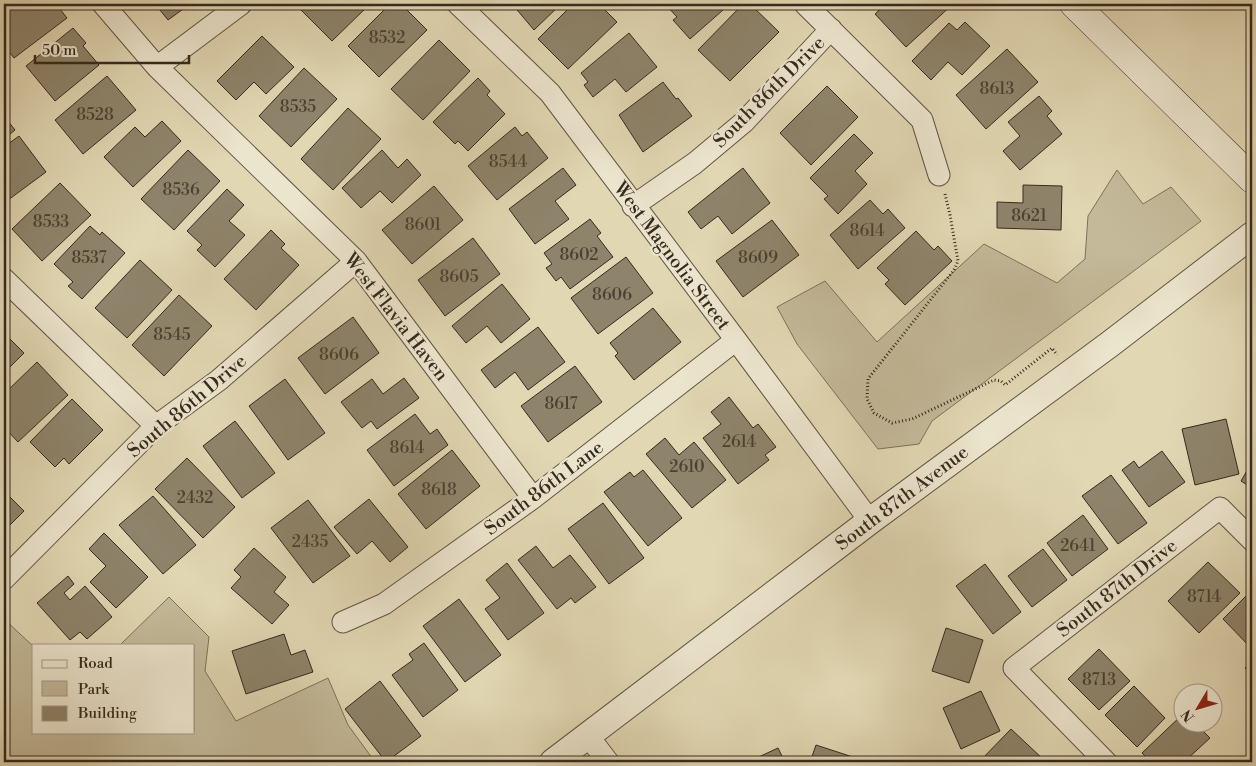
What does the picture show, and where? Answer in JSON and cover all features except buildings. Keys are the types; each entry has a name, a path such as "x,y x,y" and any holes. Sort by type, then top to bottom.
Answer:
{"main road":[{"path":"1074,4 1252,179"}],"street":[{"name":"West Flavia Haven","path":"103,4 157,67 356,261 533,498"},
{"path":"157,67 241,4"},
{"name":"West Magnolia Street","path":"458,4 550,93 870,521"},
{"path":"805,4 922,120 939,174"},
{"name":"South 86th Drive","path":"633,206 695,163 744,122 831,29"},
{"name":"South 87th Avenue","path":"553,762 870,521 1252,235"},
{"name":"South 86th Drive","path":"4,579 156,426 218,380 356,261"},
{"path":"4,279 156,426"},
{"name":"South 86th Lane","path":"343,622 384,604 533,498 736,340"},
{"name":"South 87th Drive","path":"1106,762 1014,668 1220,508 1252,540"},
{"path":"588,736 608,762"}],"path":[{"path":"939,174 950,215 958,261 954,270 868,379 868,399 874,413 892,424 912,419 994,380 1001,381 1004,385 1052,348 1070,372"}],"green space":[{"path":"1117,170 1143,204 1171,187 1201,221 932,421 919,444 878,449 797,344 777,307 825,281 877,342 984,244 1057,283 1085,259 1088,216"},
{"path":"169,597 209,637 205,671 236,721 328,678 348,725 375,762 4,762 4,619 32,645 32,734 195,734 195,644 121,644"}]}
